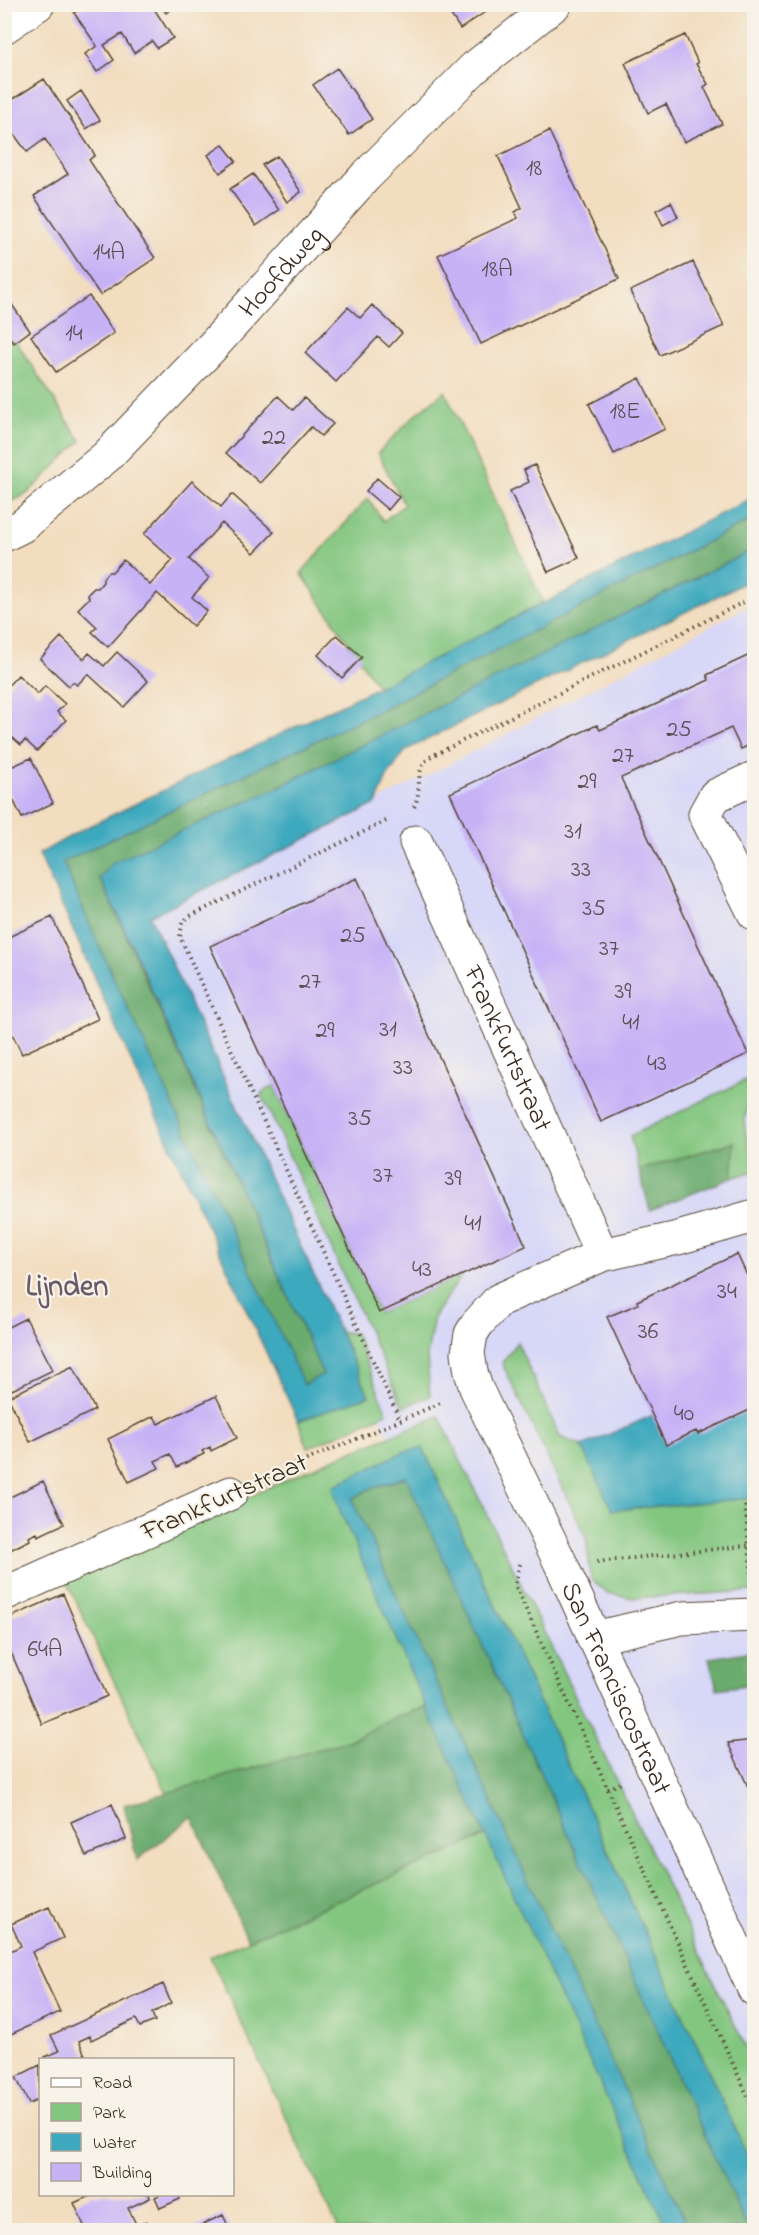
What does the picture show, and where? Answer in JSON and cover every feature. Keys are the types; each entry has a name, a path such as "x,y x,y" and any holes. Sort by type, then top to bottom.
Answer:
{"street":[{"path":"4,27 38,4"},
{"name":"Hoofdweg","path":"4,535 22,526 106,458 211,348 365,177 474,68 555,4"},
{"path":"754,778 715,795 705,814 754,913"},
{"name":"Frankfurtstraat","path":"416,842 602,1255"},
{"path":"602,1255 678,1238 754,1216"},
{"name":"San Franciscostraat","path":"602,1255 499,1300 471,1334 468,1353 471,1372 476,1388 560,1562 593,1638 742,1931 754,1989"},
{"name":"Frankfurtstraat","path":"4,1594 231,1492"},
{"path":"593,1638 682,1618 754,1615"}],"path":[{"path":"412,810 417,801 420,769 430,757 754,597"},
{"path":"394,818 188,917 182,924 180,937 400,1420"},
{"name":"Frankfurtstraat","path":"231,1492 446,1401"},
{"path":"752,1581 752,1546 745,1505 754,1504"},
{"path":"560,1562 608,1562 752,1546"},
{"path":"520,1563 515,1585 754,2110"}],"shaded area":[{"path":"754,603 754,2196 369,1396 150,916 431,774"}],"green space":[{"path":"4,323 81,441 27,494 5,505"},
{"path":"445,391 543,602 383,689 378,687 301,573 368,498 383,521 404,505 378,453 414,416"},
{"path":"754,518 754,549 270,791 114,862 100,878 323,1374 303,1386 98,944 63,862 376,712"},
{"path":"754,1076 745,1121 754,1171 732,1178 734,1142 639,1170 630,1136"},
{"path":"274,1086 379,1313 462,1275 434,1316 427,1356 430,1396 403,1407 261,1093"},
{"path":"735,1142 732,1178 650,1210 639,1170"},
{"path":"340,1332 355,1333 387,1413 308,1448 298,1421 369,1396"},
{"path":"517,1342 560,1437 582,1446 612,1510 754,1498 754,1591 632,1598 607,1593 591,1579 586,1537 502,1363"},
{"path":"439,1416 754,2064 754,2170 423,1448 339,1508 426,1707 397,1717 348,1741 167,1793 66,1580 323,1463"},
{"path":"406,1477 748,2230 689,2230 352,1499 367,1490"},
{"path":"754,1651 754,1684 717,1689 709,1658"},
{"path":"426,1707 487,1835 248,1940 192,1817 137,1860 124,1805 348,1741 397,1717"},
{"path":"487,1835 668,2230 339,2230 210,1957"}],"water":[{"path":"754,497 754,518 376,712 63,862 98,944 304,1385 323,1374 100,878 113,862 270,791 754,549 754,578 406,750 387,777 376,804 150,916 369,1396 298,1421 145,1092 39,854 81,830 378,687"},
{"path":"754,1405 754,1498 612,1510 582,1446 656,1414 668,1442"},
{"path":"423,1448 754,2170 754,2230 748,2230 406,1477 367,1490 352,1499 689,2230 668,2230 426,1707 339,1508 333,1486 405,1451"}],"building":[{"path":"87,4 138,4 140,8 145,4 151,4 173,38 157,48 152,41 134,53 122,34 104,45 114,60 97,72 85,54 97,46 74,13"},
{"path":"160,4 178,4 166,13"},
{"path":"444,4 497,4 460,29"},
{"path":"685,35 698,63 696,64 708,84 704,87 722,124 684,142 666,104 648,113 625,63"},
{"path":"337,68 372,119 349,135 313,85"},
{"path":"44,79 95,155 89,160 155,258 100,295 34,196 68,174 45,139 27,152 13,133 9,136 4,130 4,105"},
{"path":"81,91 100,120 86,129 67,101"},
{"path":"549,131 619,279 481,344 438,255 518,218 515,212 522,208 498,156"},
{"path":"223,145 236,161 220,173 208,155"},
{"path":"277,156 301,192 287,202 262,165"},
{"path":"253,174 279,210 256,226 230,189"},
{"path":"671,202 678,217 663,225 656,210"},
{"path":"693,262 724,326 660,355 630,291"},
{"path":"4,293 30,331 14,343 4,330"},
{"path":"89,296 114,333 56,372 31,336"},
{"path":"372,305 402,333 389,347 378,337 336,382 305,353 348,307 360,318"},
{"path":"640,378 665,429 614,454 589,404"},
{"path":"278,396 293,410 304,398 333,424 321,436 311,427 260,483 226,453"},
{"path":"535,465 579,558 548,572 510,491 529,482 524,470"},
{"path":"377,478 399,497 388,510 366,491"},
{"path":"192,481 221,507 232,494 274,532 254,553 222,523 189,559 209,578 192,597 207,611 193,626 157,593 108,647 92,632 97,627 78,609 89,598 88,594 103,582 108,572 112,572 123,560 150,585 173,560 144,534"},
{"path":"337,635 362,657 342,678 318,655"},
{"path":"61,637 84,659 89,653 104,666 117,652 148,681 124,707 88,674 77,685 73,682 69,686 40,659"},
{"path":"754,653 754,743 741,749 731,728 621,778 748,1054 601,1122 450,793 597,725 600,730 709,680 707,675"},
{"path":"18,675 38,694 45,686 65,704 57,712 66,720 37,751 25,740 21,745 4,730 9,725 4,721 4,690"},
{"path":"31,758 53,803 22,818 4,781 4,770"},
{"path":"357,878 526,1246 379,1313 210,946"},
{"path":"52,917 98,1019 22,1054 4,1017 4,939"},
{"path":"737,1254 751,1284 754,1283 754,1408 698,1434 696,1431 666,1445 607,1317 638,1304 637,1301"},
{"path":"26,1318 53,1370 12,1390 4,1375 4,1329"},
{"path":"73,1366 95,1410 30,1442 8,1397"},
{"path":"216,1396 237,1438 211,1451 210,1447 202,1451 204,1454 177,1467 170,1454 155,1461 159,1468 129,1482 108,1439 154,1416 158,1424"},
{"path":"43,1481 64,1524 38,1536 37,1533 29,1537 30,1540 4,1553 4,1500"},
{"path":"63,1594 107,1696 42,1724 4,1636 4,1620"},
{"path":"754,1740 754,1800 728,1743"},
{"path":"112,1804 126,1839 86,1856 71,1822"},
{"path":"49,1907 63,1938 32,1952 60,2012 11,2034 4,2020 4,1954 21,1946 11,1924"},
{"path":"163,1984 171,2003 152,2013 155,2021 140,2027 136,2019 91,2040 90,2036 79,2041 86,2058 45,2058 59,2051 51,2035"},
{"path":"39,2066 39,2099 29,2104 16,2077"},
{"path":"90,2196 150,2196 150,2198 128,2208 137,2226 147,2221 151,2230 86,2230 74,2203"},
{"path":"179,2196 180,2199 160,2208 155,2197"},
{"path":"223,2215 230,2230 190,2230"}],"district":[{"name":"Lijnden","path":"67,1285"}]}
